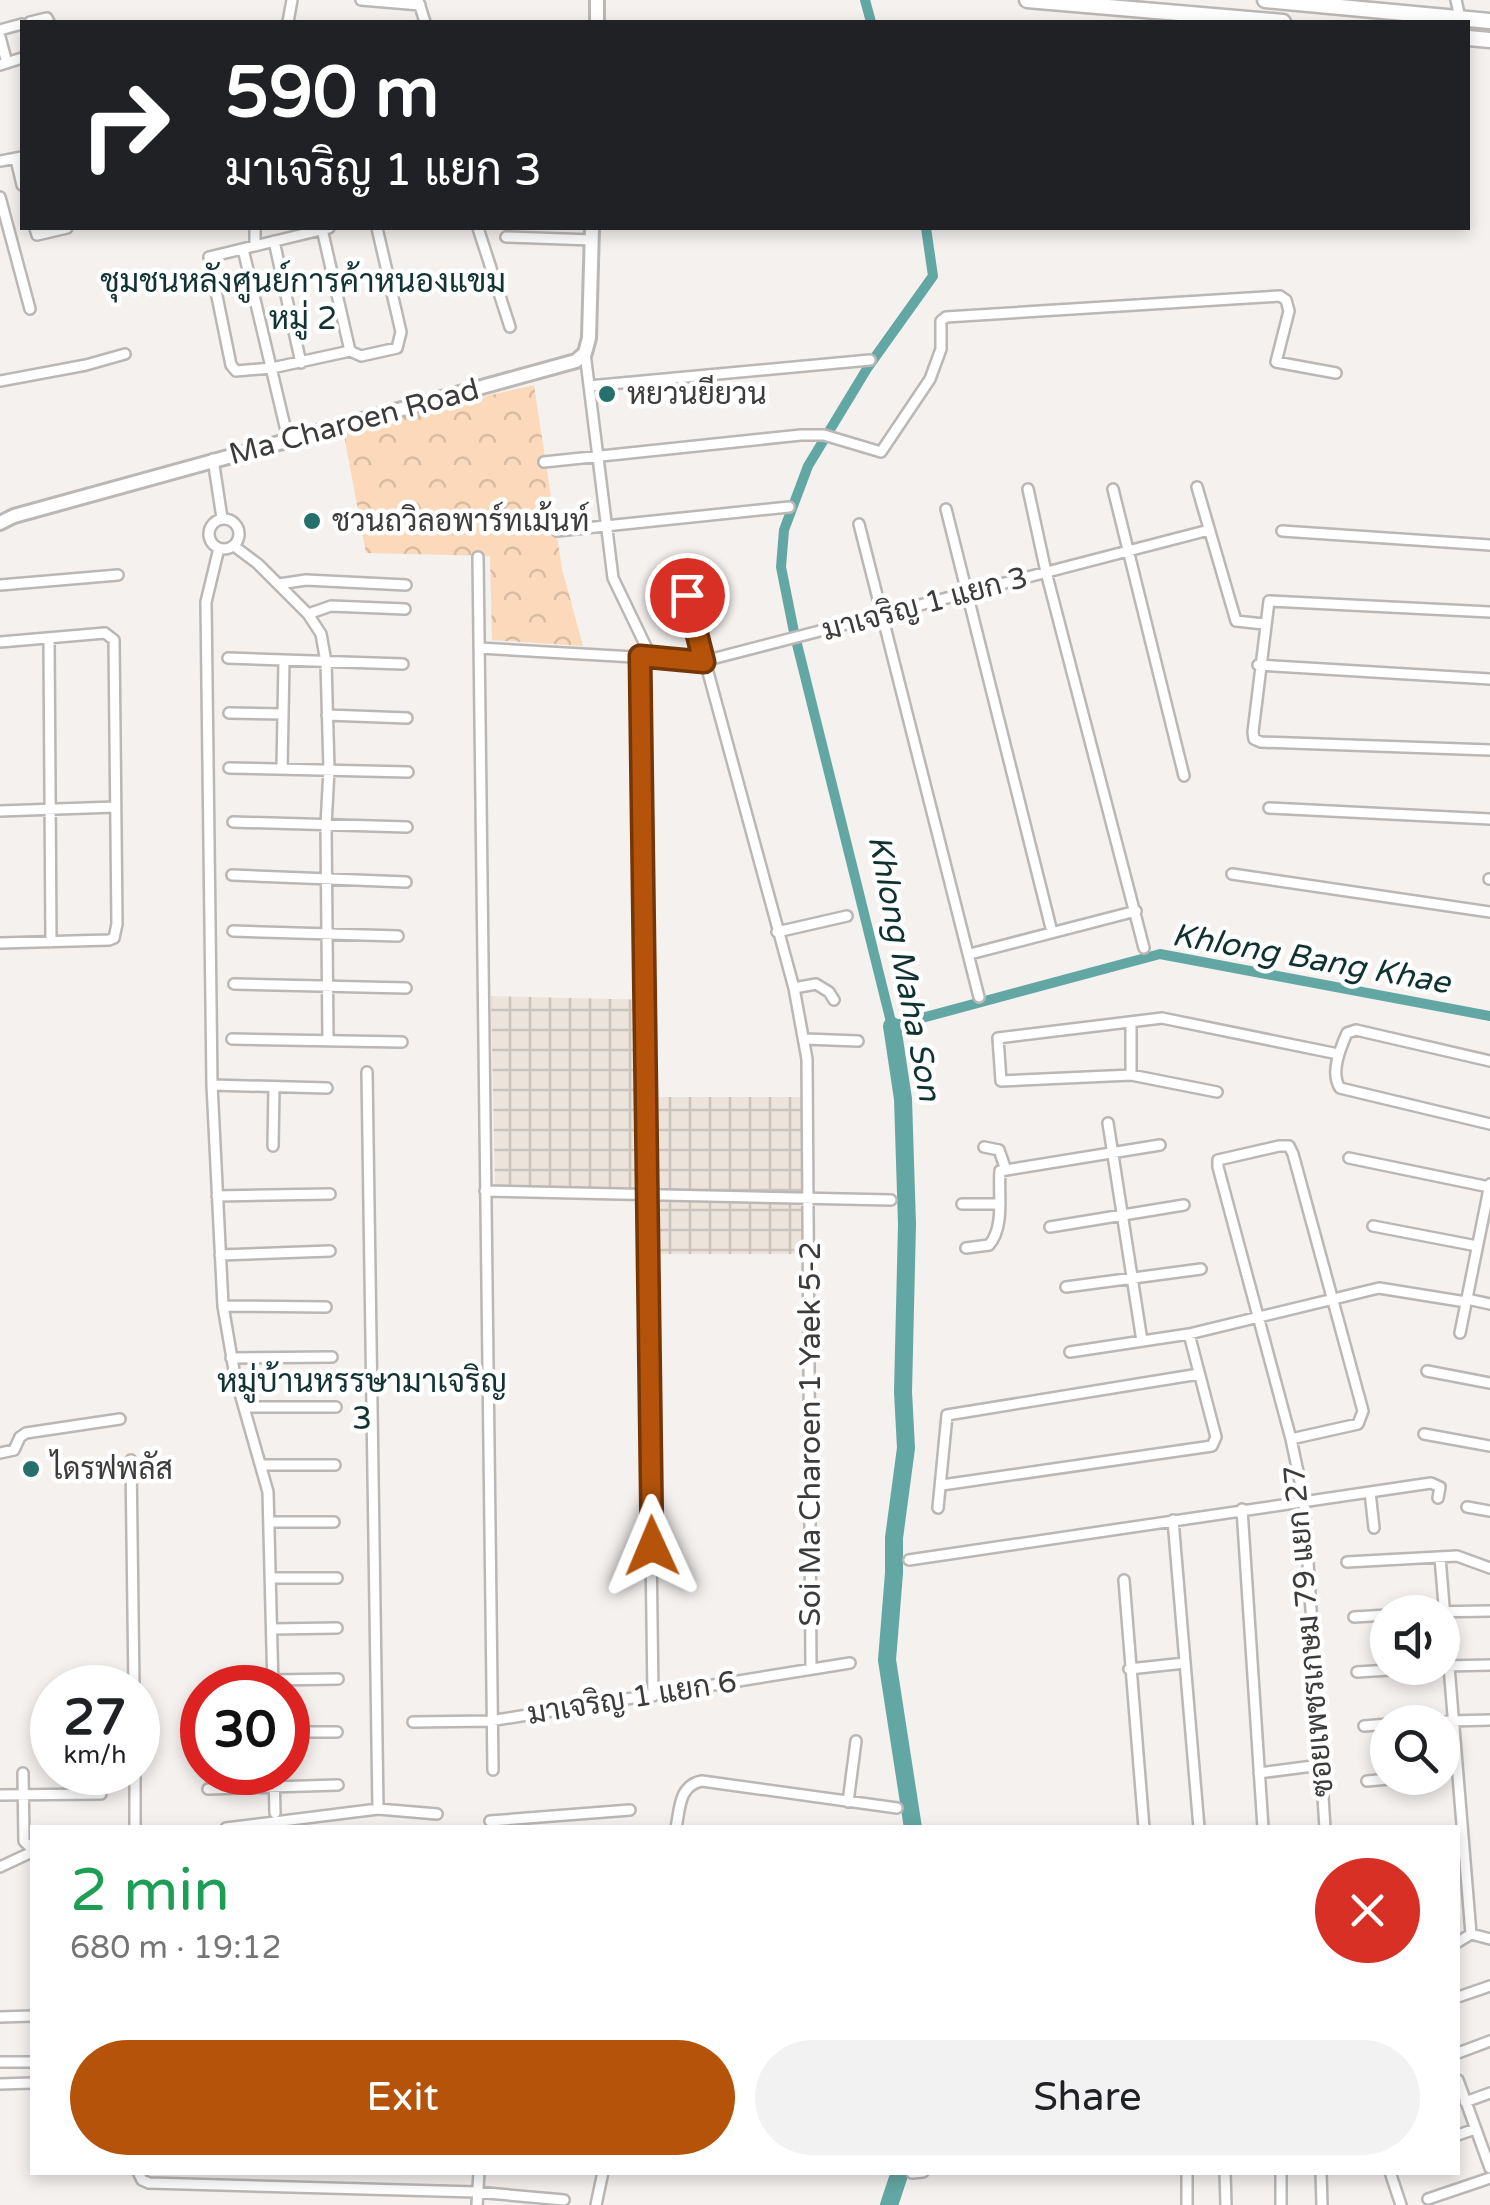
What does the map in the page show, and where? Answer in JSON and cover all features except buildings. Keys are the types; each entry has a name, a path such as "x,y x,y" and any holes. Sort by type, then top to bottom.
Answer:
{"main road":[{"path":"1027,0 1262,20"},
{"path":"1265,0 1398,6 1490,20"},
{"path":"585,353 590,323 592,234"},
{"name":"Ma Charoen Road","path":"0,523 212,459 564,366 585,353"}],"street":[{"path":"361,0 419,2"},
{"path":"1456,0 1460,18"},
{"path":"0,34 3,64"},
{"path":"0,162 19,158"},
{"path":"0,197 30,310"},
{"path":"36,230 37,235 58,230"},
{"path":"255,230 255,246"},
{"path":"317,230 210,258 231,365 236,371 272,368 350,351 361,356 393,351 400,344 401,332 377,230"},
{"path":"325,230 350,351"},
{"path":"479,230 510,328"},
{"path":"506,237 592,234"},
{"path":"274,241 301,362"},
{"path":"243,249 288,439"},
{"path":"544,462 800,435 825,436 875,452 886,449 930,380 941,349 940,321 946,316 1280,296 1286,300 1289,312 1276,362 1336,372"},
{"path":"585,353 613,578 645,656 654,1696"},
{"path":"0,380 125,354"},
{"path":"589,386 870,360"},
{"path":"212,459 222,518"},
{"path":"1197,487 1236,621 1264,624"},
{"path":"1028,489 1144,948"},
{"path":"1112,489 1184,776"},
{"path":"557,531 789,507"},
{"path":"946,509 1052,932"},
{"path":"234,546 239,537 232,520 222,518 213,523 209,532 211,542 219,548 234,546 279,584 322,634 329,770 328,1040"},
{"path":"859,524 979,997"},
{"name":"มาเจริญ 1 แยก 3","path":"479,648 704,662 1209,530"},
{"path":"1282,531 1490,545"},
{"path":"219,548 206,602 217,1196 223,1306 231,1358 262,1465 269,1522 273,1665"},
{"path":"478,557 493,1770"},
{"path":"0,585 118,575"},
{"path":"279,584 306,580 406,585"},
{"name":"Soi Ma Charoen 1 Yaek 5-2","path":"687,595 794,988 804,1039 810,1199 811,1668"},
{"path":"1490,612 1268,600 1258,666 1254,739 1490,750"},
{"path":"308,614 331,606 405,609"},
{"path":"0,642 106,633 114,640 117,924 114,938 0,944"},
{"path":"50,638 51,942"},
{"path":"228,658 403,664"},
{"path":"282,769 284,661"},
{"path":"1258,666 1490,679"},
{"path":"229,713 283,714"},
{"path":"327,715 407,718"},
{"path":"229,768 408,772"},
{"path":"0,811 115,807"},
{"path":"1268,808 1490,819"},
{"path":"232,822 407,827"},
{"path":"1232,874 1490,912"},
{"path":"232,875 406,882"},
{"path":"970,954 1136,911"},
{"path":"777,932 846,916"},
{"path":"233,931 398,936"},
{"path":"234,984 406,988"},
{"path":"794,988 821,986 834,1000"},
{"path":"1217,1092 1131,1075 1002,1081 998,1038 1162,1018 1338,1054"},
{"path":"1131,1022 1131,1075"},
{"path":"1490,1061 1351,1031 1346,1033 1338,1054 1336,1084 1490,1124"},
{"path":"232,1039 402,1042"},
{"path":"804,1039 858,1041"},
{"path":"367,1072 378,1809"},
{"path":"212,1085 327,1088"},
{"path":"274,1087 274,1146"},
{"path":"1108,1123 1142,1341"},
{"path":"966,1248 992,1243 1000,1204 1000,1174 1006,1170 1160,1145"},
{"name":"ซอยเพชรเกษม 79 แยก 27","path":"1326,1825 1304,1500 1218,1160 1289,1146 1331,1300"},
{"path":"984,1147 999,1150 1006,1170"},
{"path":"1349,1158 1490,1186 1485,1232 1478,1246 1460,1333"},
{"path":"484,1191 891,1200"},
{"path":"217,1196 330,1194"},
{"path":"962,1204 1000,1204"},
{"path":"1050,1227 1184,1206"},
{"path":"1373,1226 1478,1246"},
{"path":"220,1254 330,1251"},
{"path":"1066,1287 1201,1269"},
{"path":"1070,1352 1259,1320 1379,1288 1490,1304"},
{"path":"1291,1439 1362,1420 1363,1411 1331,1300"},
{"path":"223,1306 326,1307"},
{"path":"942,1484 1212,1446 1216,1436 1189,1334"},
{"path":"231,1358 332,1357"},
{"path":"1427,1372 1490,1383"},
{"path":"938,1508 947,1414 1199,1374"},
{"path":"245,1407 336,1407"},
{"path":"0,1453 14,1450 26,1433 120,1419"},
{"path":"1424,1434 1490,1446"},
{"path":"131,1460 134,1665"},
{"path":"262,1465 335,1465"},
{"path":"909,1560 1431,1483 1440,1487 1438,1498"},
{"path":"1370,1492 1374,1528"},
{"path":"1467,1507 1490,1511"},
{"path":"1242,1509 1263,1825"},
{"path":"1173,1520 1199,1825"},
{"path":"269,1522 334,1522"},
{"path":"1440,1557 1443,1595"},
{"path":"1347,1562 1469,1558 1490,1568"},
{"path":"270,1578 337,1578"},
{"path":"1124,1580 1144,1825"},
{"path":"1460,1612 1490,1611"},
{"path":"1354,1617 1370,1616"},
{"path":"272,1629 337,1628"},
{"name":"มาเจริญ 1 แยก 6","path":"412,1722 490,1721 850,1663"},
{"path":"1129,1670 1185,1663"},
{"path":"1460,1666 1490,1665"},
{"path":"1357,1672 1370,1671"},
{"path":"310,1681 338,1679"},
{"path":"1460,1720 1490,1720"},
{"path":"1364,1726 1370,1726"},
{"path":"310,1732 337,1732"},
{"path":"848,1802 856,1741"},
{"path":"1259,1772 1321,1765"},
{"path":"23,1772 24,1841 30,1848"},
{"path":"677,1825 684,1790 702,1781 897,1808"},
{"path":"310,1787 338,1786"},
{"path":"0,1795 62,1795"},
{"path":"135,1795 136,1825"},
{"path":"274,1795 274,1813"},
{"path":"1458,1795 1459,1825"},
{"path":"250,1825 378,1809 437,1814"},
{"path":"490,1821 539,1823 630,1810"},
{"path":"1460,1845 1471,1934"},
{"path":"0,1867 30,1851"},
{"path":"1460,1941 1471,1934 1490,1939"},
{"path":"1460,1996 1490,1986"},
{"path":"0,2016 30,2016"},
{"path":"1460,2052 1490,2040"},
{"path":"0,2062 30,2062"},
{"path":"0,2084 30,2083"},
{"path":"1460,2087 1490,2168"},
{"path":"1466,2102 1490,2093"},
{"path":"1460,2134 1476,2129"},
{"path":"140,2175 150,2184 476,2192 564,2200"},
{"path":"477,2205 478,2175"},
{"path":"596,2205 602,2175"},
{"path":"1187,2175 1187,2205"},
{"path":"1225,2175 1226,2205"},
{"path":"1280,2175 1281,2205"},
{"path":"1320,2175 1322,2205"},
{"path":"1391,2175 1402,2205"},
{"path":"1428,2199 1490,2178"}],"shaded area":[{"path":"491,996 654,1000 654,1097 809,1097 808,1254 659,1254 656,1193 495,1189"}],"green space":[{"path":"534,385 562,569 583,646 492,640 490,556 366,553 344,435 430,409"}],"waterway":[{"name":"Khlong Maha Son","path":"865,0 870,20"},
{"name":"Khlong Maha Son","path":"926,230 933,276 868,367 808,466 784,530 781,567 892,1026 1160,954 1490,1016"},
{"name":"Khlong Maha Son","path":"892,1026 903,1099 906,1448 894,1538 887,1660 913,1825"},
{"name":"Khlong Maha Son","path":"889,2205 899,2175"}],"place":[{"name":"หยวนยียวน","path":"607,394"},
{"name":"ชวนถวิลอพาร์ทเม้นท์","path":"312,521"},
{"name":"ไดรฟพลัส","path":"31,1469"}],"district":[{"name":"ชุมชนหลังศูนย์การค้าหนองแขม หมู่ 2","path":"303,300"},
{"name":"หมู่บ้านหรรษามาเจริญ 3","path":"362,1400"}],"route":[{"path":"652,1546 640,656 704,662 687,595"}],"water label":[{"name":"Khlong Bang Khae","path":"1311,959"}]}
